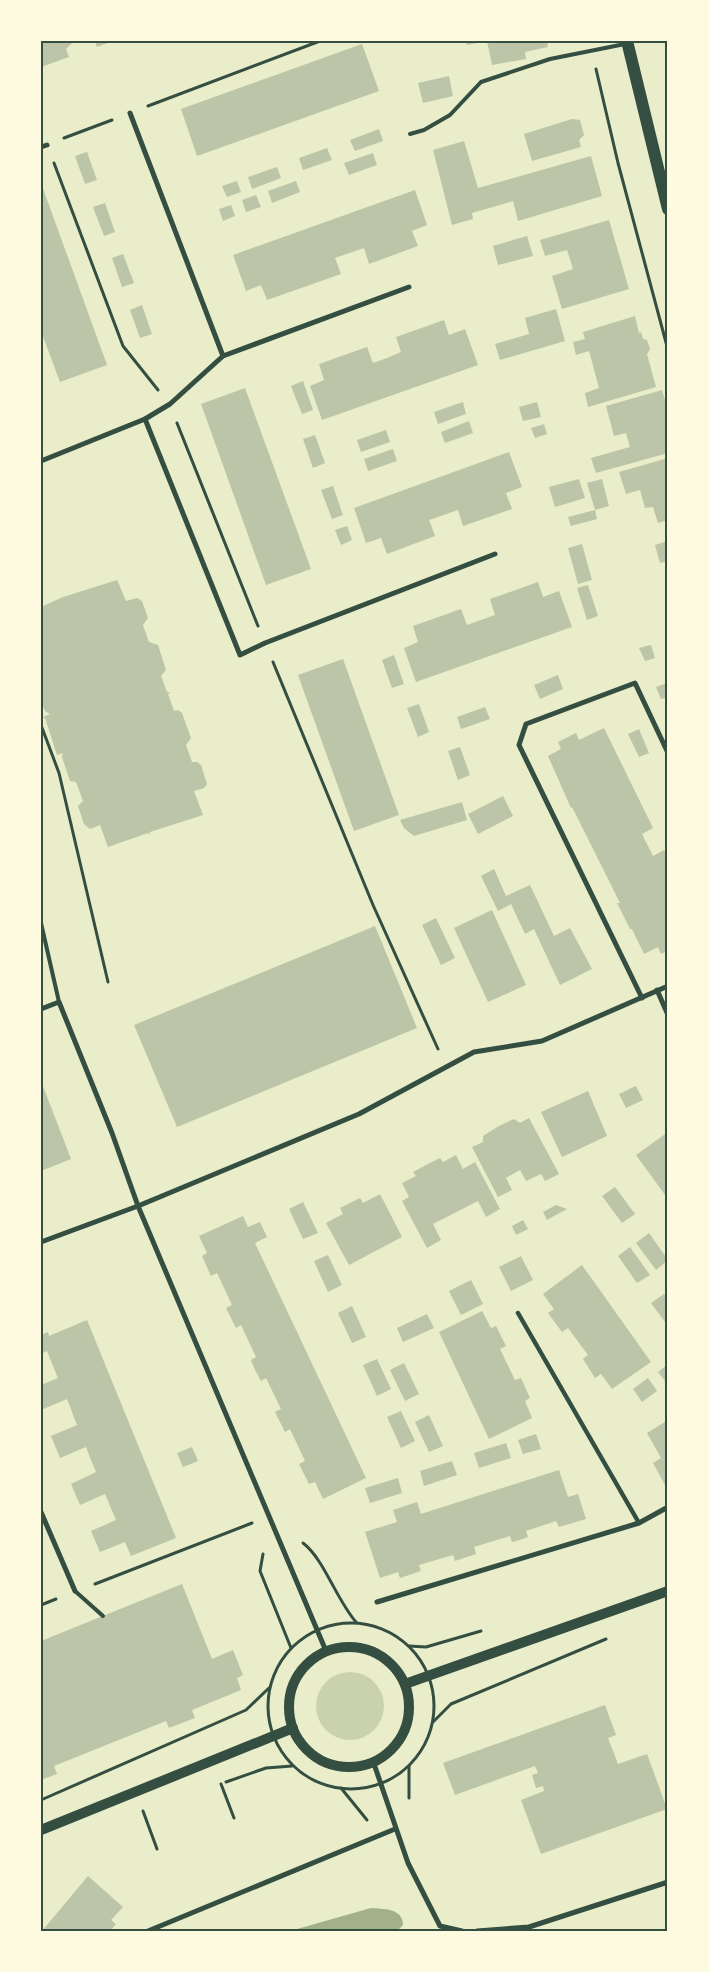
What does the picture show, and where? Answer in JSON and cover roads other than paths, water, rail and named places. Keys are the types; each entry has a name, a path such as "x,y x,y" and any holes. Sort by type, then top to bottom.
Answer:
{"main road":[{"path":"627,42 668,209"},
{"path":"405,1684 668,1591"},
{"path":"347,1647 368,1650 390,1663 405,1684 409,1706 405,1729 392,1748 373,1761 350,1767 327,1762 306,1749 293,1728 290,1706 294,1683 307,1664 326,1651 347,1647"},
{"path":"41,1830 293,1728"}],"street":[{"path":"130,113 223,356"},
{"path":"41,147 47,145"},
{"path":"41,461 145,420 170,404 223,356 409,287"},
{"path":"145,420 240,655 265,643 495,554"},
{"path":"642,998 519,745 526,724 635,683 668,753"},
{"path":"41,1242 138,1206 359,1114 474,1052 542,1041 668,986"},
{"path":"657,990 668,1014"},
{"path":"41,1008 59,1002 112,1133 138,1206 326,1651"},
{"path":"518,1313 640,1524"},
{"path":"377,1602 640,1524 668,1507"},
{"path":"41,1512 74,1591"},
{"path":"373,1761 408,1863 440,1926 462,1931"},
{"path":"148,1931 395,1829"},
{"path":"477,1931 529,1927 668,1882"}],"lane":[{"path":"410,134 424,130 450,115 481,82 550,59 627,42"},
{"path":"41,923 59,1002"},
{"path":"74,1591 103,1616"}]}
